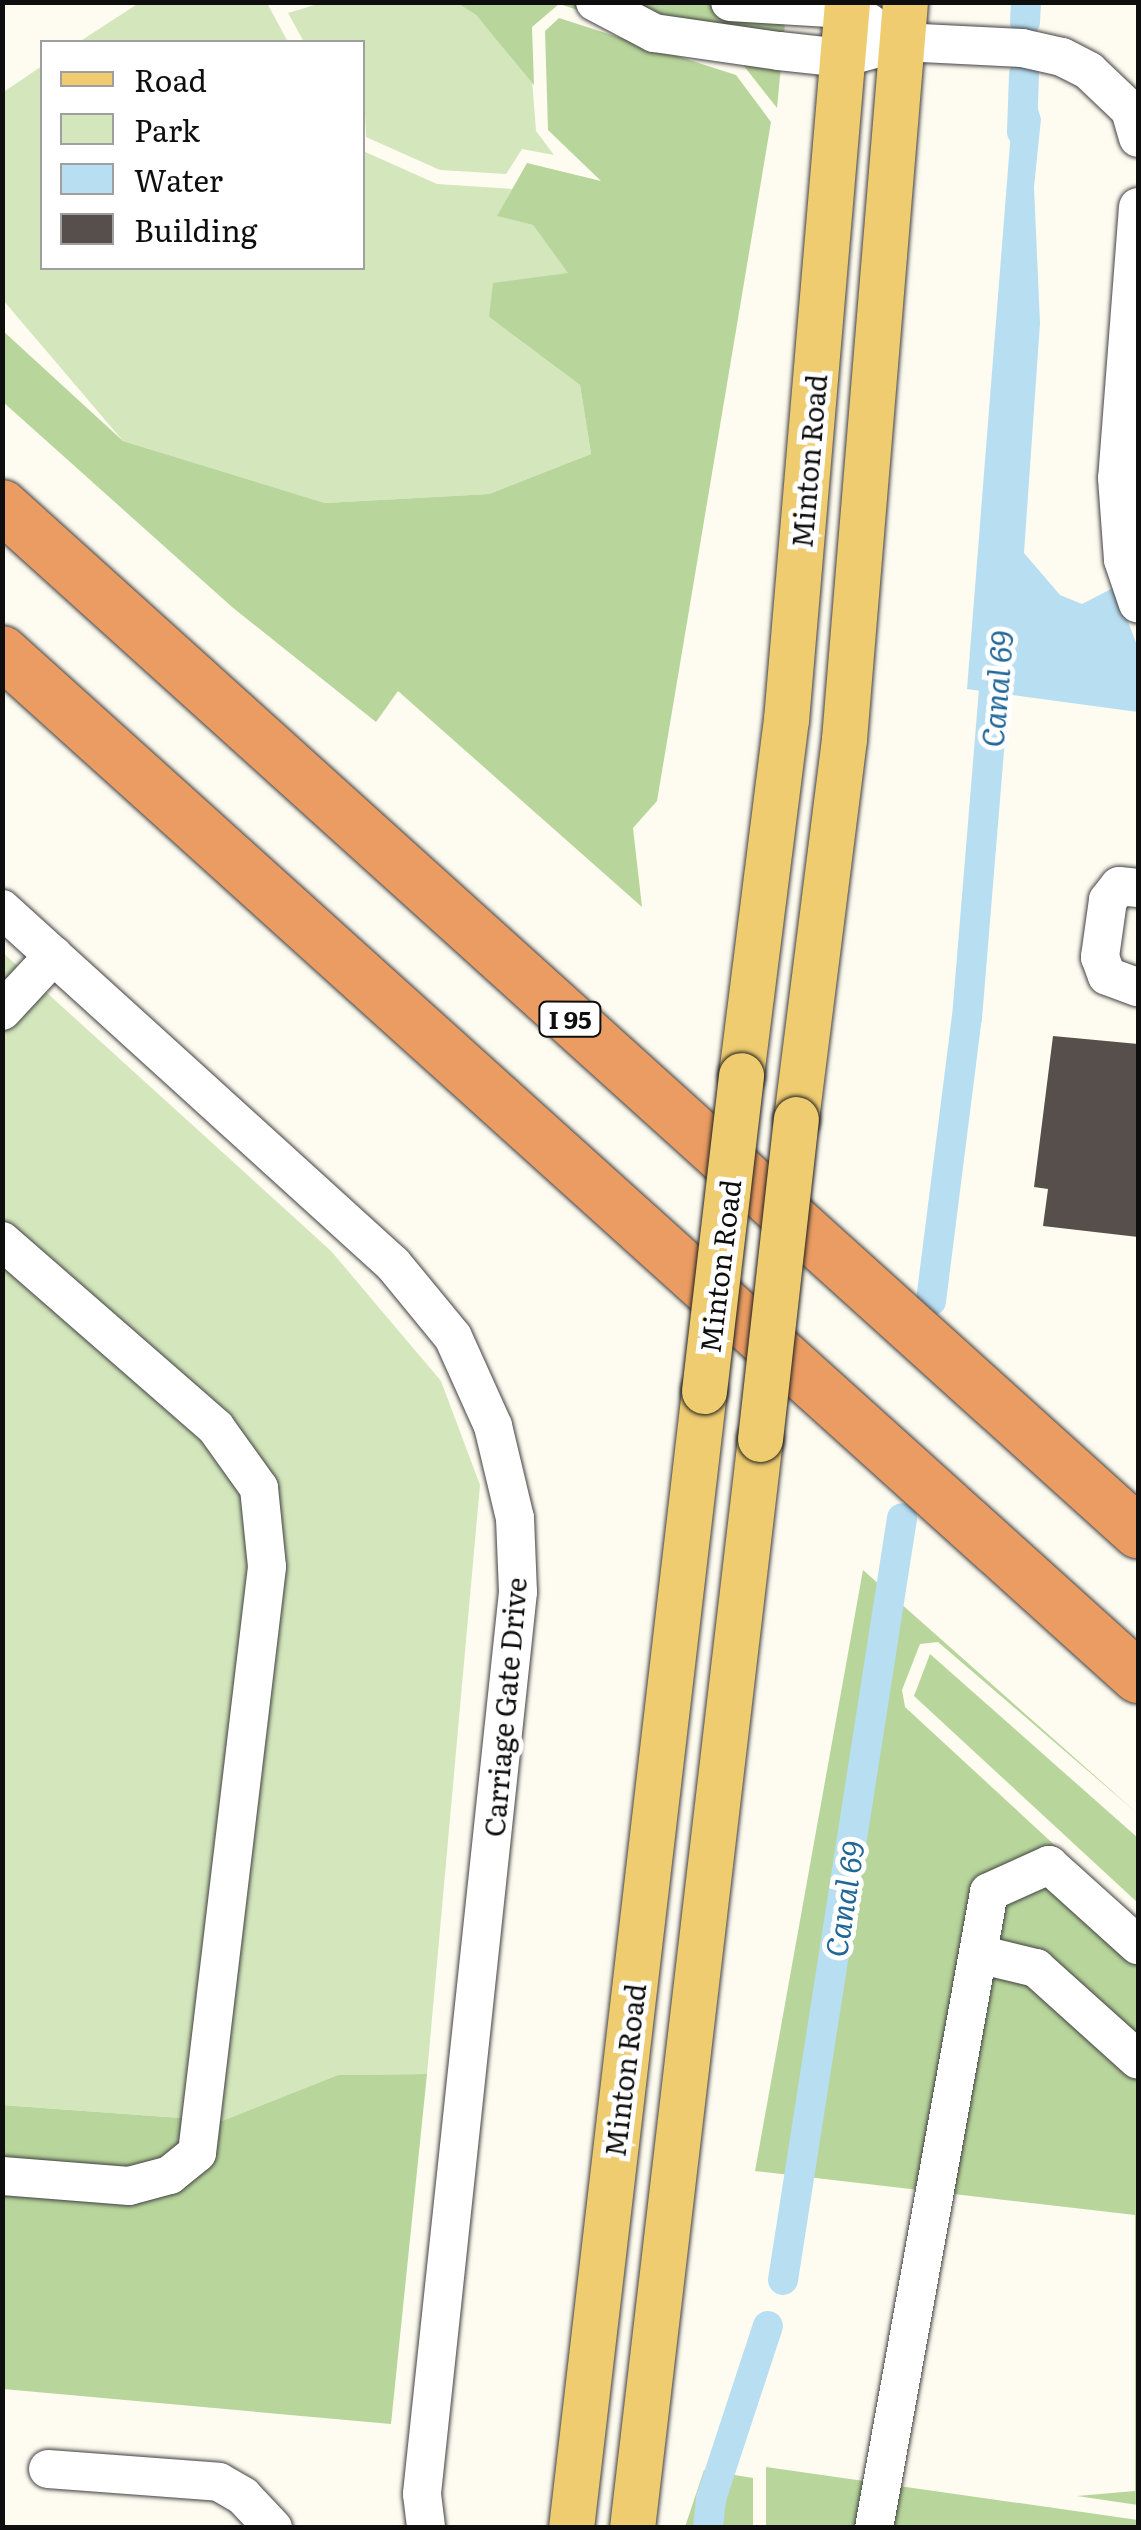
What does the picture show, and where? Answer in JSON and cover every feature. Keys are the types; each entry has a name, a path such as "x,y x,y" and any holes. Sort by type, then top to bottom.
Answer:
{"highway":[{"name":"I 95","path":"2,506 1138,1532"},
{"path":"2,652 1138,1678"}],"main road":[{"name":"Minton Road","path":"570,2528 786,720 846,6"},
{"name":"Minton Road","path":"632,2528 844,739 903,22"}],"street":[{"path":"594,2 654,33 842,58 903,22"},
{"path":"730,2 846,6 1062,57 1089,71 1130,110 1138,137"},
{"path":"1138,207 1117,478 1123,560 1138,604"},
{"path":"1138,888 1119,886 1108,900 1100,957 1106,976 1138,987"},
{"name":"Carriage Gate Drive","path":"2,908 393,1264 453,1338 498,1445 515,1518 518,1592 422,2494 426,2528"},
{"path":"2,1011 54,955"},
{"path":"2,1241 216,1428 259,1488 267,1566 197,2154 170,2175 129,2186 2,2176"},
{"path":"874,2528 990,1892 1049,1864 1138,1945"},
{"path":"978,1954 1036,1968 1138,2060"},
{"path":"48,2469 219,2482 273,2528"}],"green space":[{"path":"139,3 267,3 287,40 82,40"},
{"path":"321,3 457,3 476,15 532,80 536,131 554,155 522,149 506,174 440,170 366,137 365,40 303,40 288,13"},
{"path":"457,3 787,3 777,108 740,61 559,4 532,27 534,85 476,15"},
{"path":"559,18 736,75 771,122 657,801 633,828 642,907 398,691 376,722 232,607 3,402 2,330 123,441 325,503 489,494 591,454 580,385 489,317 493,283 568,273 533,225 497,216 527,163 601,181 548,130 545,31"},
{"path":"40,67 40,270 365,270 365,152 437,184 512,189 498,216 533,225 569,273 489,317 580,385 591,454 489,494 325,503 123,441 3,300 2,93"},
{"path":"2,952 331,1251 441,1381 480,1485 427,2074 338,2075 222,2121 3,2105"},
{"path":"863,1570 1138,1814 938,1642 920,1644 902,1690 905,1707 1138,1922 1138,2505 1077,2496 1135,2491 1135,2215 755,2171"},
{"path":"930,1654 1138,1838 1138,1903 914,1696"},
{"path":"427,2074 391,2424 3,2389 2,2105 222,2121 338,2075"},
{"path":"766,2467 1138,2520 1138,2528 766,2528"},
{"path":"704,2470 753,2478 753,2527 685,2527"}],"water":[{"path":"1014,93 1034,96 1041,119 1034,187 1040,323 1024,553 1060,595 1082,604 1115,587 1138,648 1138,712 967,689"}],"building":[{"path":"1053,1036 1138,1044 1138,1237 1043,1226 1048,1189 1034,1187"}],"waterway":[{"name":"Canal 69","path":"1025,22 1026,2"},
{"name":"Canal 69","path":"1022,132 1024,75"},
{"name":"Canal 69","path":"931,1301 967,1018 997,653"},
{"name":"Canal 69","path":"783,2280 902,1518"},
{"name":"Canal 69","path":"708,2528 711,2499 768,2326"}]}
